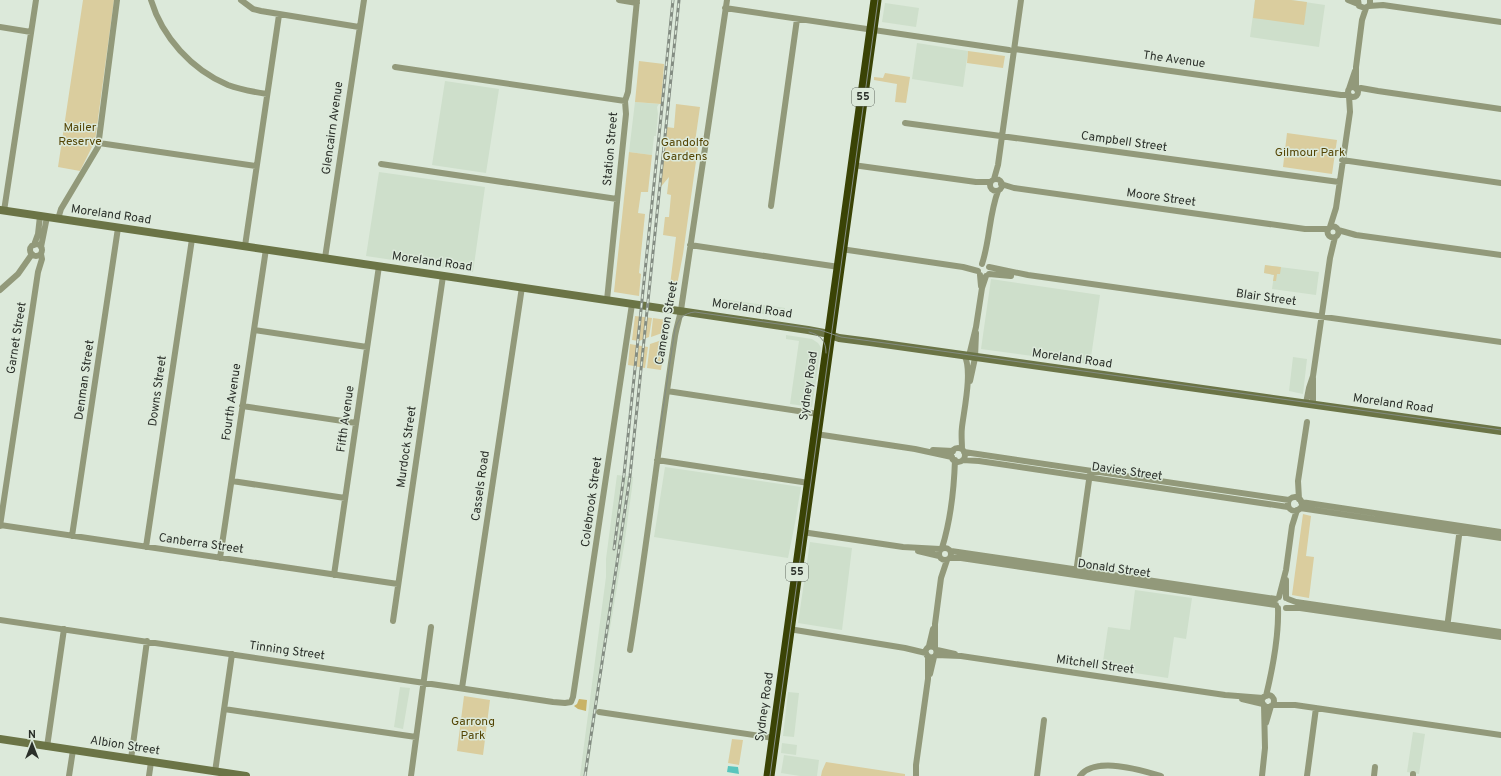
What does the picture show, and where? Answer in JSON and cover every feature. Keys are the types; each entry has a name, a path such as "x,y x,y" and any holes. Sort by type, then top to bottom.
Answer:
{"highway":[{"name":"Sydney Road","path":"769,776 876,0"}],"main road":[{"name":"Moreland Road","path":"2,211 814,331 846,339 1501,431"},
{"name":"Albion Street","path":"0,739 245,776"}],"street":[{"path":"2,211 36,0"},
{"path":"58,219 61,209 97,151 117,0"},
{"path":"151,0 165,31 175,45 198,67 212,77 228,84 245,90 267,94"},
{"path":"241,0 253,8 279,15 359,28"},
{"name":"Glencairn Avenue","path":"325,258 364,0"},
{"path":"619,0 637,1"},
{"name":"Cameron Street","path":"630,650 652,506 667,391 676,332 681,311 727,0"},
{"path":"966,393 969,356 976,328 996,185 1012,49 1022,0"},
{"path":"1348,0 1365,4 1383,5 1501,22"},
{"name":"Station Street","path":"607,300 626,114 625,101 628,92 637,1"},
{"path":"1309,404 1309,388 1313,376 1365,4"},
{"name":"The Avenue","path":"726,8 1330,93 1378,91 1501,109"},
{"path":"244,246 279,15"},
{"path":"771,206 797,19"},
{"path":"0,27 31,32"},
{"path":"395,67 625,101"},
{"name":"Campbell Street","path":"905,123 1339,182"},
{"path":"99,143 256,166"},
{"path":"1342,160 1501,183"},
{"path":"381,164 617,199"},
{"name":"Moore Street","path":"853,165 1501,255"},
{"path":"33,255 30,249 40,234 43,217"},
{"name":"Denman Street","path":"72,536 118,228"},
{"name":"Garnet Street","path":"0,526 38,272 42,259 40,234"},
{"name":"Downs Street","path":"146,547 192,238"},
{"path":"0,290 18,274 33,255 37,256 41,250 38,245 34,245"},
{"path":"690,245 839,267"},
{"name":"Blair Street","path":"841,249 964,266 1014,276 1028,275"},
{"name":"Fourth Avenue","path":"220,558 266,250"},
{"path":"987,250 989,266"},
{"name":"Garnet Street","path":"33,255 36,260 38,272"},
{"name":"Blair Street","path":"983,271 986,264 1028,275 1501,342"},
{"name":"Fifth Avenue","path":"334,575 379,266"},
{"name":"Murdock Street","path":"393,621 443,276"},
{"name":"Cassels Road","path":"462,688 522,287"},
{"name":"Colebrook Street","path":"571,702 574,697 632,304"},
{"path":"254,330 367,347"},
{"path":"944,558 951,555 946,549 966,393 968,371 966,359 969,356"},
{"path":"667,391 818,414"},
{"path":"242,406 356,423"},
{"path":"1262,776 1265,753 1267,699 1292,526 1299,504 1298,481 1307,422"},
{"name":"Davies Street","path":"816,434 958,455 979,461 1090,474 1290,503"},
{"path":"657,460 809,483"},
{"path":"1076,573 1090,474"},
{"path":"232,481 345,498"},
{"path":"1292,526 1290,503 1298,481"},
{"path":"1290,503 1460,528 1501,532"},
{"path":"1290,503 1299,504"},
{"name":"Canberra Street","path":"0,526 398,584"},
{"path":"1460,528 1501,538"},
{"path":"1447,627 1460,528"},
{"name":"Donald Street","path":"802,532 903,547 946,549 1076,573"},
{"name":"Donald Street","path":"903,547 944,558 961,558 1176,587 1300,608 1447,627 1501,632"},
{"path":"944,558 939,553 946,549"},
{"path":"916,776 916,765 944,558"},
{"path":"1280,604 1288,605 1286,570"},
{"name":"Donald Street","path":"1280,604 1282,596 1296,602 1501,637"},
{"name":"Tinning Street","path":"0,620 559,702 571,702"},
{"path":"411,776 431,627"},
{"path":"47,746 64,629"},
{"name":"Mitchell Street","path":"789,629 905,648 1225,695 1267,699 1295,705 1501,735"},
{"path":"131,759 147,641"},
{"path":"215,772 232,654"},
{"name":"Mitchell Street","path":"1267,699 1268,707 1272,705 1295,705"},
{"path":"1265,726 1272,705"},
{"path":"1307,776 1316,708"},
{"path":"224,709 416,737"},
{"path":"599,712 774,738"},
{"path":"1037,776 1044,720"},
{"path":"69,776 73,750"},
{"path":"149,776 151,762"},
{"path":"911,776 916,765"},
{"path":"1080,776 1086,770 1112,766 1135,768 1161,776"},
{"path":"1374,776 1375,767"}],"shaded area":[{"path":"1255,0 1291,0 1325,5 1319,47 1250,37"},
{"path":"885,3 919,8 916,27 882,22"},
{"path":"917,43 968,51 963,87 912,79"},
{"path":"445,81 499,89 486,173 432,165"},
{"path":"635,102 659,104 657,107 658,114 656,136 654,136 652,155 629,152"},
{"path":"379,172 485,187 473,272 366,256"},
{"path":"1265,265 1319,272 1316,295 1272,289 1274,275 1264,273"},
{"path":"991,279 1100,295 1090,364 981,349"},
{"path":"721,299 785,308 784,317 720,308"},
{"path":"786,335 812,339 818,343 821,348 812,407 790,404 799,341 786,339"},
{"path":"1293,357 1307,359 1303,394 1289,391"},
{"path":"665,467 801,487 788,558 654,537"},
{"path":"617,475 633,477 632,488 624,546 607,639 587,776 580,776 606,577 606,559"},
{"path":"810,542 852,548 842,630 798,623"},
{"path":"1135,590 1192,598 1186,639 1174,637 1168,678 1102,668 1108,627 1130,630"},
{"path":"400,687 410,688 403,729 394,727"},
{"path":"788,692 799,693 794,737 783,736"},
{"path":"579,699 587,700 586,711 578,709 574,706 577,704"},
{"path":"1413,732 1425,734 1419,774 1407,772"},
{"path":"782,743 797,745 796,755 781,753"},
{"path":"784,755 819,760 817,776 800,776 781,773"}],"green space":[{"name":"Mailer Reserve","path":"83,0 114,0 95,141 80,171 58,167"},
{"path":"1255,0 1291,0 1307,2 1304,25 1253,18"},
{"path":"968,51 1005,56 1003,68 967,63"},
{"path":"639,61 664,64 661,104 635,102"},
{"path":"885,73 910,77 906,103 895,102 897,84 874,80 874,77 883,78"},
{"name":"Gandolfo Gardens","path":"676,104 700,107 695,142 698,147 683,254 674,301 668,301 676,237 663,235 665,217 669,217 671,195 667,194 669,177 659,189 666,127 674,128"},
{"name":"Gilmour Park","path":"1287,133 1337,140 1332,174 1283,167"},
{"name":"Gandolfo Gardens","path":"629,152 652,155 648,192 641,192 638,213 645,214 639,273 641,274 639,296 614,292"},
{"path":"1265,265 1281,267 1280,274 1277,274 1276,281 1273,281 1274,275 1264,273"},
{"path":"635,316 652,318 649,337 639,341 632,340"},
{"path":"653,318 667,320 665,332 651,337"},
{"path":"665,339 661,370 647,368 650,344"},
{"path":"630,344 648,347 645,368 628,365"},
{"path":"1303,514 1311,516 1306,556 1314,557 1309,598 1292,595"},
{"name":"Garrong Park","path":"464,696 490,700 483,755 457,751"},
{"path":"732,739 743,740 739,765 728,763"},
{"path":"826,762 905,774 905,776 821,776"}],"water":[{"path":"728,766 738,767 739,774 727,772"}],"tram line":[{"path":"770,776 878,0"},
{"path":"657,449 675,329 682,317 695,312 820,330 841,337 1501,430"},
{"path":"809,332 822,339 825,345 826,353"}],"railway":[{"path":"614,549 624,475 673,0"},
{"path":"585,776 630,476 679,0"}]}
